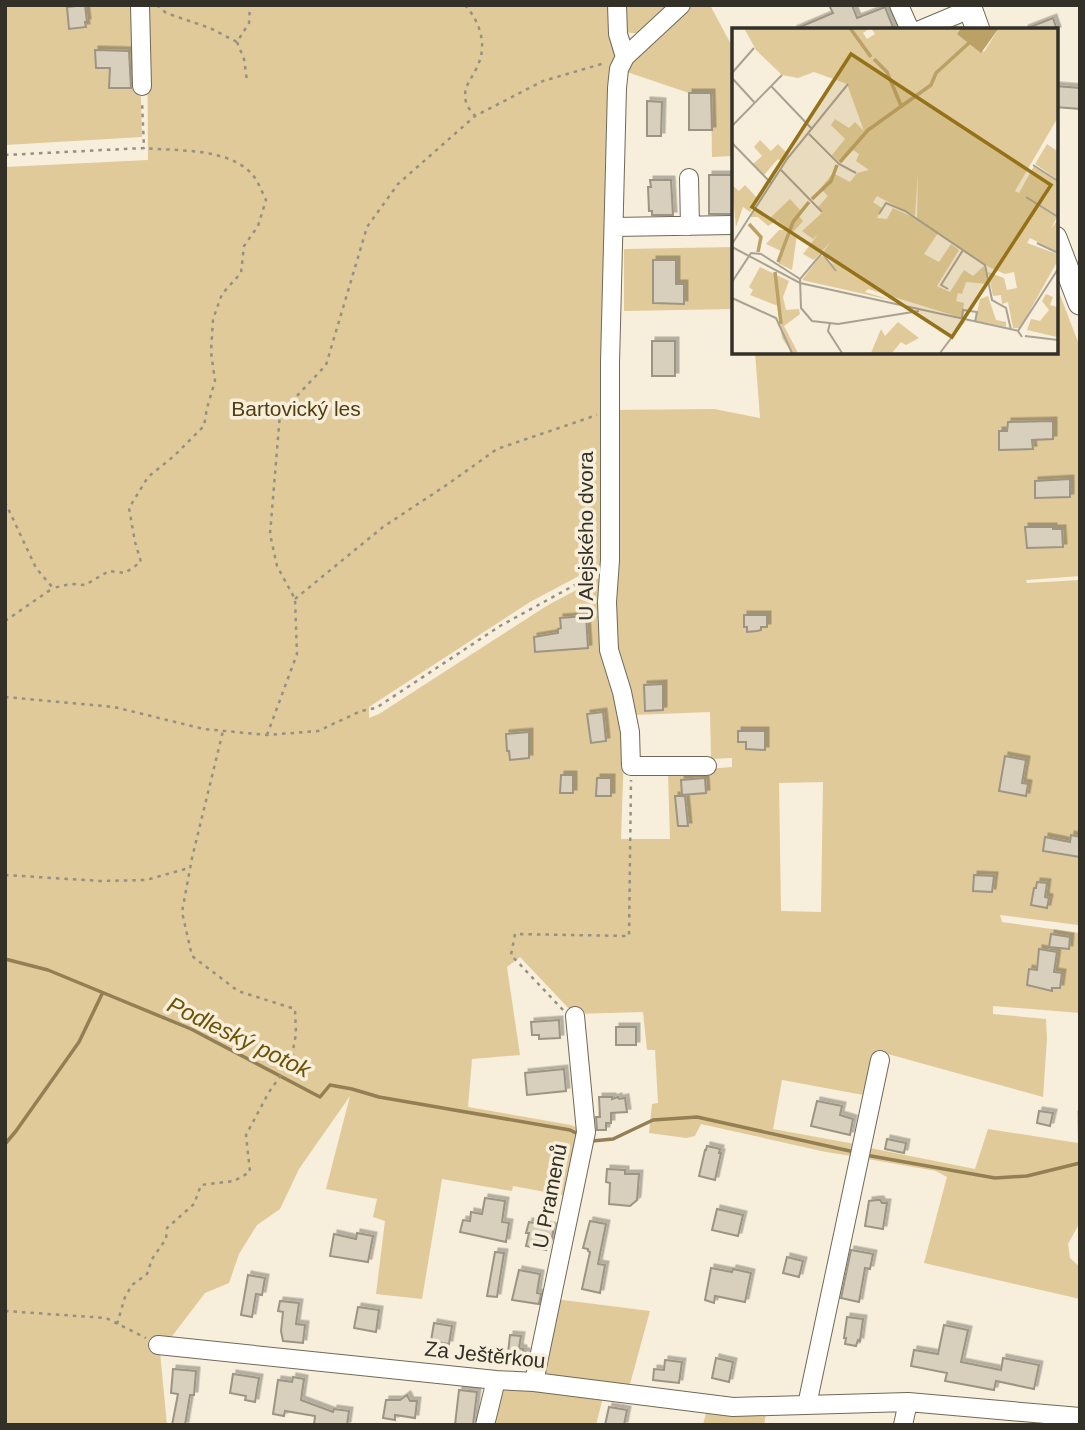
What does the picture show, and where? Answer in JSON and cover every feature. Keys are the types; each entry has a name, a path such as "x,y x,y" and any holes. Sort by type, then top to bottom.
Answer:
{"main road":[{"path":"1057,245 1080,303"}],"street":[{"path":"140,5 142,86"},
{"name":"U Alejského dvora","path":"617,5 618,34 625,57 619,69 617,88 610,410 610,560 607,602 609,650 622,692 630,732 631,766"},
{"path":"625,57 681,5"},
{"path":"899,5 909,28"},
{"path":"927,28 972,15"},
{"path":"690,178 691,226"},
{"path":"614,227 732,225"},
{"path":"1057,243 1080,268"},
{"path":"631,766 707,766"},
{"name":"U Pramenů","path":"534,1382 586,1132 575,1020"},
{"path":"807,1405 880,1060"},
{"name":"Za Ještěrkou","path":"158,1345 534,1382 733,1407 908,1402 1080,1417"},
{"path":"485,1425 496,1380"},
{"path":"903,1425 908,1402"}],"path":[{"path":"157,5 166,13 210,28 237,42 244,59 247,81"},
{"path":"237,42 249,23 250,5"},
{"path":"465,5 475,16 483,43 478,65 466,85 466,103 475,116"},
{"path":"267,735 298,654 295,598 277,566 270,534 280,414 326,365 367,227 398,184 475,116 543,81 625,57"},
{"path":"142,86 144,148"},
{"path":"5,155 144,148 222,155 249,171 266,200 258,226 244,246 241,273 222,294 213,319 211,352 215,381 204,426 148,477 129,508 141,562 125,573 109,572 85,585 71,584 53,588 5,621"},
{"path":"295,598 383,527 497,449 610,410"},
{"path":"5,502 36,568 53,588"},
{"path":"5,698 114,707 204,729 267,735 318,731 361,711 376,708 500,626 608,568 610,560"},
{"path":"117,1324 125,1297 132,1285 147,1274 152,1259 166,1239 167,1228 194,1205 201,1185 234,1181 250,1172 246,1135 269,1092 291,1061 296,1034 295,1009 238,991 192,956 182,912 190,867 223,731"},
{"path":"575,1020 511,955 515,934 629,936 631,766"},
{"path":"5,875 100,881 146,880 190,867"},
{"path":"5,1311 106,1318 158,1345"}],"green space":[{"path":"5,5 133,5 139,33 142,137 5,145"},
{"name":"Bartovický les","path":"147,5 612,5 625,57 610,410 714,409 760,418 755,354 1057,354 1057,287 1080,347 1080,576 1026,580 1027,583 1080,580 1080,916 1078,925 1000,915 1002,922 1080,933 1080,1013 993,1006 993,1014 1046,1019 1043,1097 877,1051 869,1096 782,1080 773,1129 860,1145 858,1157 701,1124 695,1136 686,1138 649,1133 652,1104 658,1103 655,1050 647,1050 643,1012 574,1014 520,957 507,967 520,1055 472,1059 468,1107 578,1128 567,1196 513,1186 512,1191 442,1179 422,1299 376,1294 385,1221 373,1217 377,1199 326,1189 350,1096 299,1169 280,1209 257,1225 239,1254 229,1283 205,1293 160,1352 167,1425 5,1425 5,167 148,160","holes":["609,560 619,671 633,715 710,712 711,759 732,758 732,767 668,772 670,839 621,839 625,724 601,577 548,605 369,718 369,707 530,602","823,782 821,912 781,911 779,783"]},
{"path":"623,5 672,5 650,26 637,33 630,33 624,30"},
{"path":"693,5 710,5 732,46 732,156 712,157 711,93 689,93 627,72 629,62"},
{"path":"732,247 732,309 624,311 624,249"},
{"path":"1080,1110 1080,1222 1068,1244 1070,1258 1080,1267 1080,1299 924,1263 947,1177 936,1171 868,1159 870,1148 975,1169 988,1129 1078,1143 1077,1111"},
{"path":"555,1299 650,1311 630,1384 538,1376"},
{"path":"498,1383 603,1397 596,1425 488,1425"},
{"path":"706,1413 766,1414 764,1425 703,1425"}],"building":[{"path":"85,5 86,27 69,29 67,7"},
{"path":"829,5 852,5 857,18 885,7 893,28 798,28 833,13"},
{"path":"1053,18 1056,28 1028,28"},
{"path":"95,50 129,51 131,88 109,88 110,68 96,68"},
{"path":"1057,86 1080,88 1080,109 1057,107"},
{"path":"689,93 711,93 712,130 689,130"},
{"path":"647,101 662,102 661,136 647,136"},
{"path":"709,175 732,175 732,214 709,214"},
{"path":"650,180 671,180 673,215 652,215 652,211 649,211"},
{"path":"653,260 676,260 676,284 684,284 684,304 653,303"},
{"path":"652,341 675,341 675,376 652,376"},
{"path":"1053,421 1053,439 1032,440 1033,449 999,450 999,431 1007,431 1008,422"},
{"path":"1070,479 1070,497 1035,498 1035,481"},
{"path":"1025,527 1062,529 1063,547 1027,548"},
{"path":"744,615 767,615 767,627 747,632"},
{"path":"586,616 588,648 535,652 534,637 558,633 561,628 560,618"},
{"path":"663,684 663,710 645,711 644,685"},
{"path":"603,712 606,741 591,743 587,714"},
{"path":"738,731 765,731 765,750 746,749 746,742 738,742"},
{"path":"529,732 529,758 510,760 506,734"},
{"path":"1005,756 1026,760 1022,783 1028,784 1026,796 999,791"},
{"path":"561,775 573,775 573,793 560,793"},
{"path":"597,778 611,778 611,796 596,796"},
{"path":"705,778 706,793 682,795 681,780"},
{"path":"675,796 685,796 688,826 678,826"},
{"path":"1071,835 1080,837 1080,857 1043,851 1045,837 1070,842"},
{"path":"974,875 994,876 992,892 973,891"},
{"path":"1037,882 1047,883 1047,908 1031,905"},
{"path":"1051,934 1070,937 1069,949 1049,947"},
{"path":"1039,949 1057,952 1054,972 1062,973 1060,988 1052,988 1052,991 1027,985 1029,969 1037,970"},
{"path":"559,1020 560,1038 539,1039 539,1035 532,1035 531,1022"},
{"path":"616,1027 636,1027 636,1045 616,1045"},
{"path":"564,1069 566,1091 527,1095 525,1073"},
{"path":"599,1097 625,1098 627,1112 611,1113 611,1123 606,1123 606,1130 597,1130 596,1117 600,1117"},
{"path":"817,1101 842,1106 840,1115 853,1119 850,1135 811,1126"},
{"path":"1039,1111 1053,1113 1050,1126 1037,1123"},
{"path":"887,1139 906,1143 904,1153 885,1149"},
{"path":"707,1146 720,1149 721,1153 715,1180 699,1176"},
{"path":"607,1169 625,1170 625,1174 639,1174 637,1200 630,1206 609,1204 610,1183 606,1182"},
{"path":"485,1198 505,1201 502,1222 509,1223 506,1242 460,1232 463,1220 470,1221 471,1212 482,1214"},
{"path":"880,1200 887,1203 883,1229 865,1226 869,1201"},
{"path":"717,1209 743,1215 738,1236 712,1230"},
{"path":"590,1221 606,1224 598,1264 605,1265 600,1293 582,1289 590,1252 583,1248"},
{"path":"529,1222 554,1227 546,1250 526,1246"},
{"path":"357,1233 373,1236 368,1262 330,1256 334,1234 356,1239"},
{"path":"851,1250 873,1254 870,1269 865,1268 859,1302 841,1298"},
{"path":"495,1252 504,1253 497,1297 487,1296"},
{"path":"787,1257 803,1261 799,1277 783,1273"},
{"path":"711,1268 751,1273 745,1302 715,1296 714,1303 705,1300"},
{"path":"519,1270 540,1274 537,1293 541,1294 539,1304 512,1300"},
{"path":"248,1275 265,1278 262,1295 256,1294 252,1317 241,1315"},
{"path":"280,1301 299,1303 296,1324 305,1325 303,1343 283,1341 283,1312 278,1311"},
{"path":"358,1307 379,1310 376,1332 354,1328"},
{"path":"847,1317 863,1319 860,1341 858,1340 856,1346 845,1344"},
{"path":"434,1323 452,1326 449,1344 431,1341"},
{"path":"944,1325 968,1330 961,1362 1001,1370 1003,1358 1039,1365 1034,1389 996,1381 994,1390 945,1381 947,1373 911,1366 914,1350 938,1354"},
{"path":"510,1335 521,1336 519,1348 526,1352 524,1364 507,1362"},
{"path":"716,1358 733,1362 729,1382 712,1378"},
{"path":"665,1360 682,1362 679,1383 653,1380 654,1369 664,1370"},
{"path":"173,1369 196,1371 194,1395 190,1395 185,1425 172,1425 178,1394 171,1393"},
{"path":"233,1374 259,1378 255,1402 245,1400 246,1396 230,1393"},
{"path":"293,1377 304,1379 301,1400 333,1412 334,1409 349,1411 347,1425 314,1425 315,1416 285,1411 284,1416 273,1414 278,1380 292,1382"},
{"path":"459,1390 477,1392 473,1425 455,1425"},
{"path":"407,1395 410,1401 417,1401 415,1418 395,1415 395,1420 383,1418 386,1400 400,1400"},
{"path":"609,1407 627,1410 624,1425 605,1425"}],"waterway":[{"name":"Podleský potok","path":"5,959 48,970 191,1029 320,1097 330,1085 379,1097 570,1130 578,1134"},
{"path":"5,1144 79,1042 102,994"},
{"name":"Podleský potok","path":"592,1141 613,1139 653,1120 697,1117 850,1151"},
{"name":"Podleský potok","path":"871,1156 995,1178 1027,1176 1080,1163"}]}
